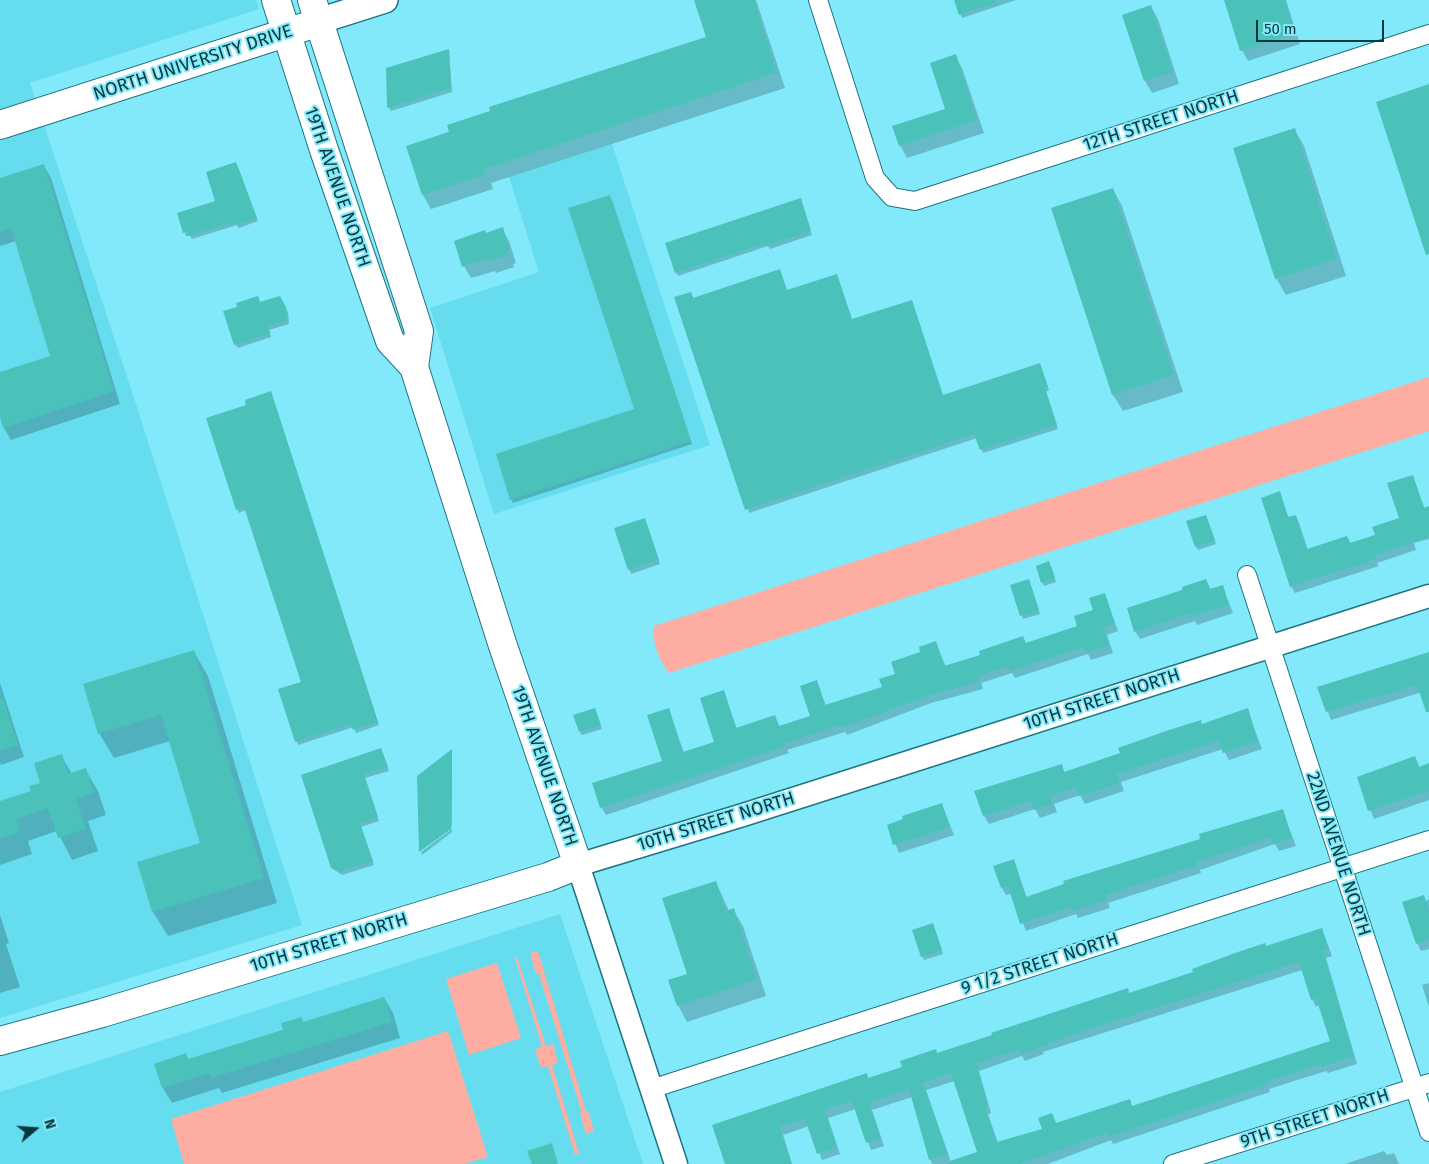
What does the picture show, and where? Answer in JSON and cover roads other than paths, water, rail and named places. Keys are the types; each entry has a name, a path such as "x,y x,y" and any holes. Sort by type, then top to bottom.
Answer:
{"main road":[{"name":"19TH AVENUE NORTH","path":"276,0 390,341 414,367 503,646 578,865"},
{"name":"NORTH UNIVERSITY DRIVE","path":"0,125 286,33 316,11 385,0"},
{"name":"19TH AVENUE NORTH","path":"316,11 419,331 414,367"},
{"name":"10TH STREET NORTH","path":"0,1041 548,877 578,865"}],"street":[{"name":"12TH STREET NORTH","path":"818,0 875,178 892,197 916,201 1429,34"},
{"name":"22ND AVENUE NORTH","path":"1247,575 1342,868 1422,1085 1429,1132"},
{"name":"10TH STREET NORTH","path":"578,865 1429,596"},
{"name":"9 1/2 STREET NORTH","path":"651,1089 1429,840"},
{"name":"19TH AVENUE NORTH","path":"578,865 676,1164"},
{"name":"9TH STREET NORTH","path":"1173,1164 1422,1085"}]}
